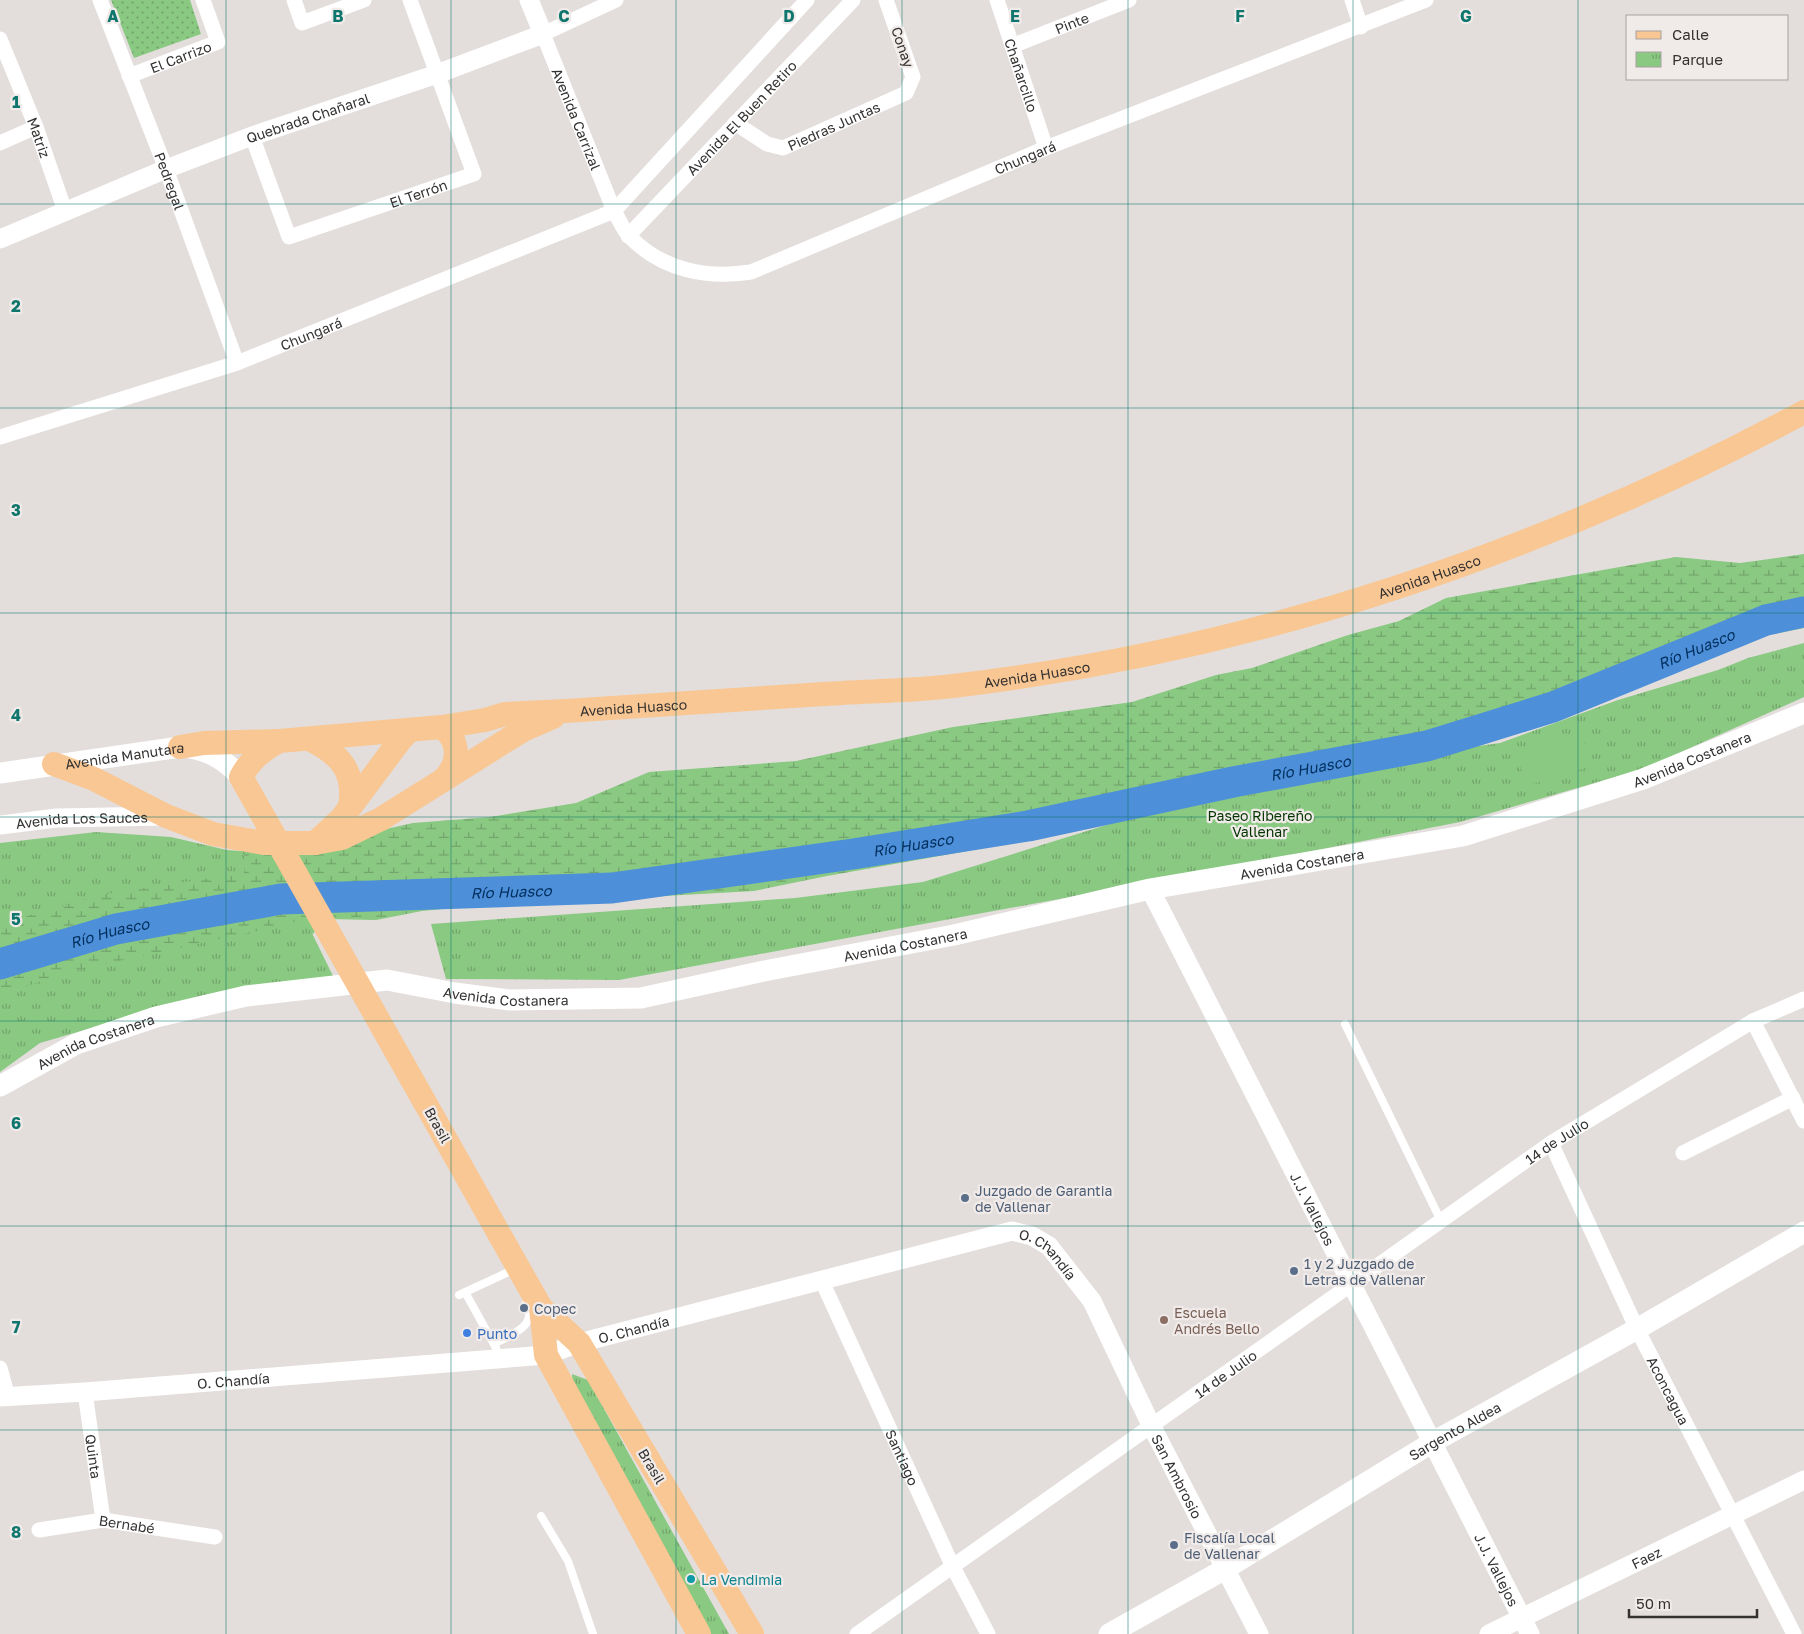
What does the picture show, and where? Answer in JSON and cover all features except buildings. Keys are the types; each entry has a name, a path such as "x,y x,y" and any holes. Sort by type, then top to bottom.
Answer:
{"main road":[{"name":"Avenida Huasco","path":"241,777 251,761 267,747 279,741 442,727 485,720 505,714 566,712 951,686 1086,666 1219,638 1354,601 1490,555 1624,501 1697,467 1804,412"},
{"path":"54,764 107,785 166,816 212,834 238,840 289,844 315,843 342,838 381,819 536,722 566,712"},
{"name":"Avenida Costanera","path":"0,1086 76,1044 156,1017 246,996 387,980 455,993 510,1000 641,998 764,971 954,935 1150,889 1463,836 1643,779 1804,713"},
{"path":"442,727 452,737 456,751 454,766 445,778"},
{"path":"315,843 328,833 350,807 401,739 410,730"},
{"path":"309,739 331,750 345,766 352,786 350,807"},
{"path":"180,747 204,743 279,741"},
{"name":"Avenida Manutara","path":"0,773 180,747 194,747 207,751 231,766 241,777"},
{"name":"Brasil","path":"241,777 262,810 423,1099 514,1273 542,1308 579,1343 752,1634"},
{"name":"Sargento Aldea","path":"1109,1634 1225,1569 1433,1442 1637,1329 1804,1232"},
{"name":"Brasil","path":"542,1308 546,1355 698,1634"}],"street":[{"name":"Pedregal","path":"100,0 166,169 237,363"},
{"name":"El Carrizo","path":"129,76 218,42 203,0"},
{"path":"294,0 302,23 364,0"},
{"name":"El Terrón","path":"252,136 289,237 474,174 410,0"},
{"name":"Avenida Carrizal","path":"529,0 614,211 628,236"},
{"name":"Quebrada Chañaral","path":"0,238 166,169 252,136 437,74 543,34 616,0"},
{"name":"Avenida El Buen Retiro","path":"614,211 807,0"},
{"name":"Avenida El Buen Retiro","path":"628,236 853,0"},
{"name":"Conay","path":"886,0 913,77 906,93"},
{"name":"Chañarcillo","path":"997,0 1046,148"},
{"name":"Pinte","path":"1012,46 1129,0"},
{"path":"1352,0 1361,26"},
{"name":"Chungará","path":"628,236 652,255 680,268 715,275 750,272 1046,148 1426,0"},
{"name":"Matriz","path":"1,47 36,127 65,211"},
{"name":"Piedras Juntas","path":"735,123 767,144 783,148 906,93"},
{"path":"0,143 36,127"},
{"name":"Chungará","path":"0,437 237,363 614,211"},
{"name":"Avenida Los Sauces","path":"0,825 57,818 166,816"},
{"name":"J.J. Vallejos","path":"1150,889 1526,1626"},
{"name":"14 de Julio","path":"857,1634 1551,1143 1753,1021 1804,999"},
{"path":"1753,1021 1804,1121"},
{"path":"1683,1153 1792,1098"},
{"name":"Aconcagua","path":"1551,1143 1637,1329 1794,1634"},
{"name":"O. Chandía","path":"4,1397 85,1392 498,1351 546,1355 579,1343 1012,1231 1032,1236 1049,1246 1092,1302 1151,1425"},
{"name":"Santiago","path":"821,1279 952,1565 988,1634"},
{"path":"0,1368 4,1397"},
{"name":"Quinta","path":"85,1392 103,1520"},
{"name":"San Ambrosio","path":"1151,1425 1258,1634"},
{"name":"Faez","path":"1489,1634 1526,1626 1732,1515 1804,1480"},
{"name":"Bernabé","path":"39,1530 103,1520 215,1537"}],"lane":[{"path":"1345,1024 1441,1221"},
{"path":"514,1273 462,1294 498,1351 525,1327 528,1322 529,1308 521,1294"},
{"path":"541,1516 568,1561 593,1634"}],"green space":[{"path":"111,0 190,0 201,34 134,58"},
{"path":"1804,554 1804,628 1714,646 1547,702 1463,734 1204,803 1189,786 1054,816 1046,837 754,891 494,904 422,911 376,920 327,919 308,939 0,1006 0,899 199,849 266,852 336,840 413,823 490,817 576,803 649,772 796,761 953,727 1132,702 1216,675 1252,668 1348,635 1399,621 1446,598 1676,557 1740,563"},
{"name":"Paseo Ribereño Vallenar","path":"1804,643 1804,697 1643,769 1460,822 1179,877 619,980 446,979 431,924 795,898 923,882 1145,813 1249,787 1444,756 1471,747 1500,743 1618,700 1718,670 1748,658"},
{"path":"1581,731 1592,766 1526,786 1516,750"},
{"path":"96,832 171,837 244,854 244,873 99,895 0,924 0,843"},
{"path":"305,919 333,976 201,996 40,1043 0,1072 0,995 69,972"},
{"path":"572,1374 588,1380 729,1634 706,1634 573,1390"}],"waterway":[{"name":"Río Huasco","path":"0,964 116,929 281,899 612,888 853,854 1028,826 1233,782 1427,746 1553,707 1766,620 1804,612"}],"place":[{"name":"Juzgado de Garantia de Vallenar","path":"965,1198"},
{"name":"1 y 2 Juzgado de Letras de Vallenar","path":"1294,1271"},
{"name":"Copec","path":"524,1308"},
{"name":"Escuela Andrés Bello","path":"1164,1320"},
{"name":"Punto","path":"467,1333"},
{"name":"Fiscalía Local de Vallenar","path":"1174,1545"},
{"name":"La Vendimia","path":"691,1579"}]}
